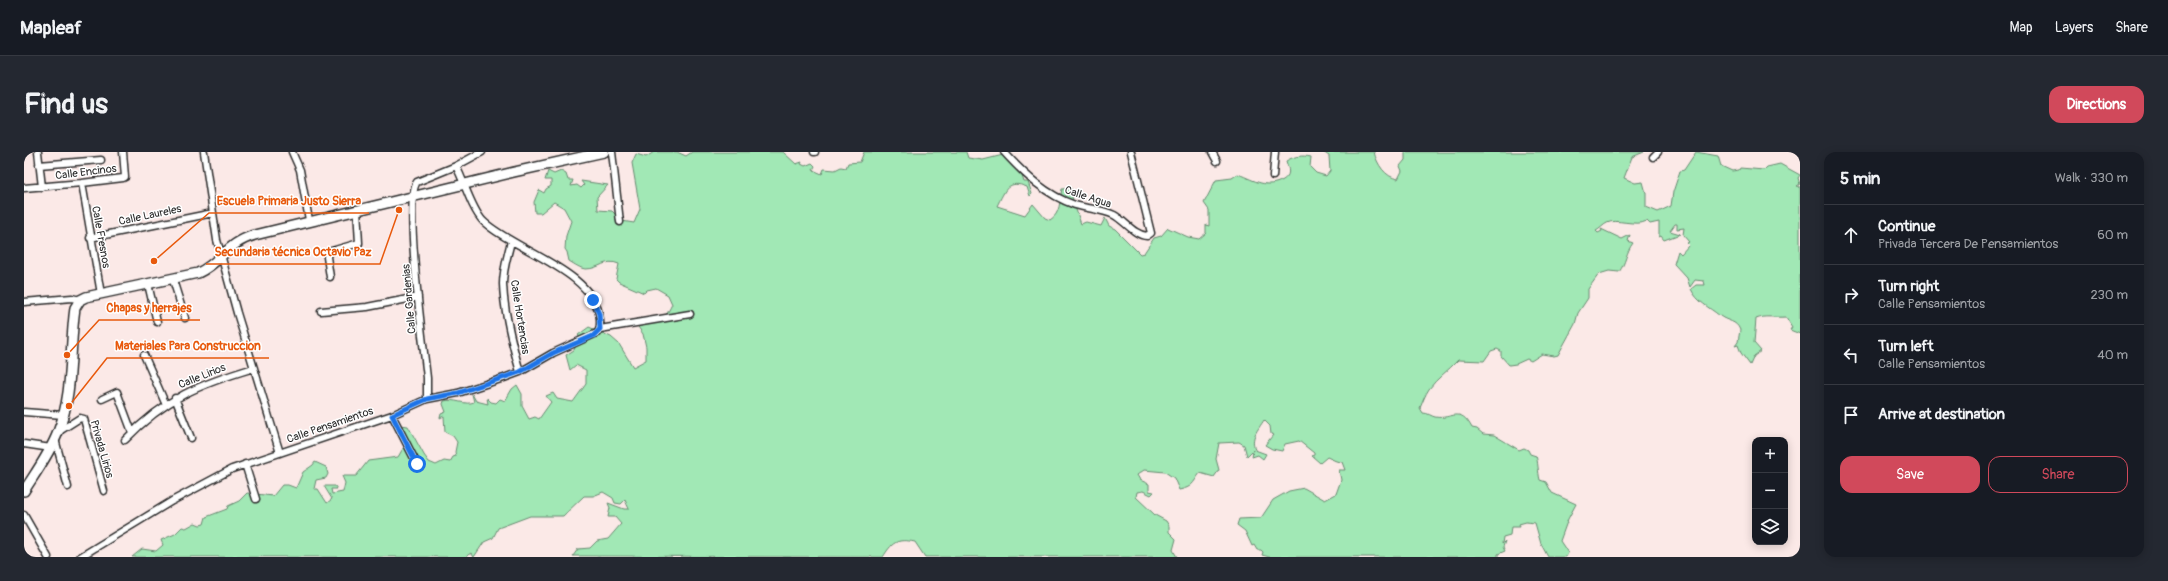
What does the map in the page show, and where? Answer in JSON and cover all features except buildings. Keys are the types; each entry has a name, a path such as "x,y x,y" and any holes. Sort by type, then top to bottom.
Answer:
{"main road":[{"path":"24,491 51,448 63,415 71,373 75,308 80,300 90,295 173,280 204,270 229,247 242,238 309,220 604,152"}],"street":[{"path":"38,152 42,187"},
{"name":"Calle Encinos","path":"24,188 82,184 125,177 124,152"},
{"path":"204,152 221,255 280,453"},
{"path":"292,152 300,170 309,220"},
{"path":"412,196 417,182 456,166 482,152"},
{"path":"612,152 620,222"},
{"name":"Calle Agua","path":"1004,152 1017,167 1040,186 1061,200 1111,214 1143,235 1149,235 1151,233 1131,152"},
{"path":"1212,152 1217,161"},
{"path":"1273,176 1275,152"},
{"path":"1653,157 1658,152"},
{"path":"39,165 101,160"},
{"path":"456,166 466,184 472,203 482,220 511,241 553,263 581,286 595,303 599,314 600,329 690,314"},
{"name":"Calle Fresnos","path":"82,184 90,238 101,294"},
{"name":"Calle Gardenias","path":"412,196 418,298 427,378 427,399"},
{"path":"330,276 327,257 328,252 359,243 357,209"},
{"name":"Calle Laureles","path":"90,238 213,213"},
{"name":"Calle Hortencias","path":"511,241 504,270 503,284 514,350 520,372"},
{"path":"173,280 186,318"},
{"path":"148,284 157,322"},
{"path":"24,302 72,298 80,300"},
{"path":"321,311 367,307 418,298"},
{"name":"Calle Pensamientos","path":"80,557 172,501 245,464 392,415 427,399 458,393 520,372 553,353 593,336 600,329"},
{"path":"144,355 166,405"},
{"name":"Calle Lirios","path":"125,440 132,432 175,398 192,389 254,368"},
{"path":"102,399 117,392 132,432"},
{"path":"175,398 191,438"},
{"path":"24,412 63,415"},
{"path":"392,415 417,464"},
{"name":"Privada Lirios","path":"57,435 80,418 84,419 104,491"},
{"path":"57,435 68,487"},
{"path":"24,444 51,448"},
{"path":"245,464 256,499"},
{"path":"24,515 48,557"}],"green space":[{"path":"654,152 677,152 686,156 692,152 783,152 796,164 802,162 801,164 805,166 812,163 815,166 813,170 822,174 824,169 835,170 841,167 846,168 848,163 860,162 864,152 966,152 968,158 983,160 1003,155 1019,167 1024,182 1028,182 1032,194 1030,196 1027,187 1015,184 1011,185 1005,191 997,206 1025,215 1033,204 1045,218 1050,220 1058,211 1062,189 1071,188 1073,201 1081,224 1086,222 1101,226 1105,218 1109,226 1115,229 1140,254 1144,253 1154,238 1161,236 1168,228 1188,237 1199,239 1206,233 1206,225 1209,226 1209,210 1204,203 1216,180 1232,178 1238,174 1261,183 1277,183 1286,178 1288,174 1286,161 1301,156 1311,157 1310,167 1316,173 1326,176 1330,171 1329,156 1323,152 1374,152 1377,161 1385,173 1398,179 1402,171 1400,166 1405,160 1405,152 1644,152 1632,157 1624,178 1635,183 1643,182 1646,193 1646,207 1658,212 1671,206 1673,192 1680,171 1684,170 1696,152 1718,156 1721,166 1732,171 1739,170 1740,168 1764,170 1767,167 1780,164 1800,175 1798,178 1800,184 1797,186 1800,187 1800,334 1790,330 1792,327 1786,317 1767,317 1756,319 1754,343 1761,351 1754,356 1750,365 1741,353 1738,345 1735,346 1738,342 1740,330 1736,324 1723,318 1704,304 1691,289 1696,285 1705,285 1704,281 1695,280 1690,287 1687,278 1674,264 1678,251 1681,254 1689,245 1687,243 1689,242 1683,235 1684,228 1677,229 1677,224 1675,224 1670,231 1680,234 1664,240 1661,236 1659,237 1659,222 1650,224 1647,221 1637,223 1615,221 1606,224 1596,231 1598,233 1602,231 1601,229 1622,239 1630,235 1628,241 1633,243 1619,272 1609,271 1599,274 1588,289 1588,298 1578,313 1575,324 1558,355 1554,356 1542,354 1531,361 1527,359 1516,364 1509,365 1501,356 1501,351 1497,349 1491,351 1484,361 1458,360 1439,378 1432,385 1425,396 1420,408 1423,413 1435,417 1460,415 1468,421 1472,428 1477,429 1483,434 1494,435 1519,450 1524,448 1528,450 1530,454 1536,456 1540,480 1546,482 1552,493 1576,504 1568,519 1560,541 1568,553 1566,557 1548,557 1541,544 1535,523 1526,522 1519,524 1520,527 1511,527 1510,535 1503,537 1502,544 1505,541 1503,547 1505,551 1498,554 1498,557 1269,557 1262,555 1263,552 1261,550 1257,550 1254,545 1252,546 1245,531 1237,525 1239,519 1261,518 1273,500 1289,491 1304,488 1325,500 1336,494 1341,480 1339,470 1345,470 1342,462 1327,457 1320,463 1312,456 1314,453 1299,441 1285,444 1282,451 1272,449 1265,445 1273,435 1271,434 1270,426 1264,420 1255,434 1253,441 1255,450 1266,454 1263,459 1258,455 1252,457 1253,450 1247,456 1244,445 1239,442 1219,443 1216,459 1219,470 1214,477 1200,473 1187,488 1179,490 1174,478 1165,472 1144,470 1137,475 1140,480 1149,484 1149,491 1154,492 1151,495 1143,491 1137,492 1136,497 1155,515 1166,521 1169,526 1169,532 1176,539 1173,550 1177,557 925,557 915,542 909,541 899,541 895,543 889,548 883,557 573,556 578,549 590,548 597,541 608,539 621,524 615,517 608,517 610,508 608,503 624,509 629,509 625,500 621,504 615,503 613,498 603,492 593,496 584,496 563,516 530,516 498,528 493,538 484,542 474,557 471,553 465,557 132,557 142,549 156,551 163,545 161,540 175,534 182,527 186,528 195,523 200,525 204,524 206,517 227,509 228,506 239,501 247,493 273,496 282,485 288,485 296,488 303,472 315,462 326,467 328,474 326,478 316,480 314,489 318,489 327,503 332,499 324,486 335,486 337,489 331,489 332,494 343,492 345,483 342,476 356,476 368,461 398,457 405,445 399,425 408,426 429,462 436,465 444,461 450,462 453,457 456,456 455,452 457,442 453,436 445,432 444,416 440,418 441,414 446,412 443,404 444,401 452,400 471,403 474,402 472,394 476,401 488,404 487,398 491,402 496,403 500,399 505,401 512,389 517,385 522,394 522,406 529,419 535,417 539,419 551,402 546,396 553,393 557,399 573,402 586,384 586,370 576,365 570,370 566,355 574,350 579,336 578,335 589,327 611,337 619,344 633,367 646,360 646,347 643,334 636,324 638,320 655,322 663,318 672,304 668,295 656,288 647,290 644,293 619,282 616,279 619,264 614,262 606,263 591,269 584,269 569,261 565,249 566,236 571,221 564,208 554,202 541,213 535,213 534,202 539,190 544,193 546,189 551,186 551,180 545,180 548,171 554,174 561,171 566,174 568,180 573,180 571,186 577,185 581,188 584,185 581,181 608,185 597,197 598,210 612,211 622,221 634,223 640,209 632,163 636,154 646,157"}],"place":[{"name":"Secundaria técnica Octavio Paz","path":"399,210"},
{"name":"Escuela Primaria Justo Sierra","path":"154,261"},
{"name":"Chapas y herrajes","path":"67,355"},
{"name":"Materiales Para Construccion","path":"69,406"}],"route":[{"path":"417,464 392,415 427,399 458,393 520,372 553,353 593,336 600,329 599,314 593,300"}]}
